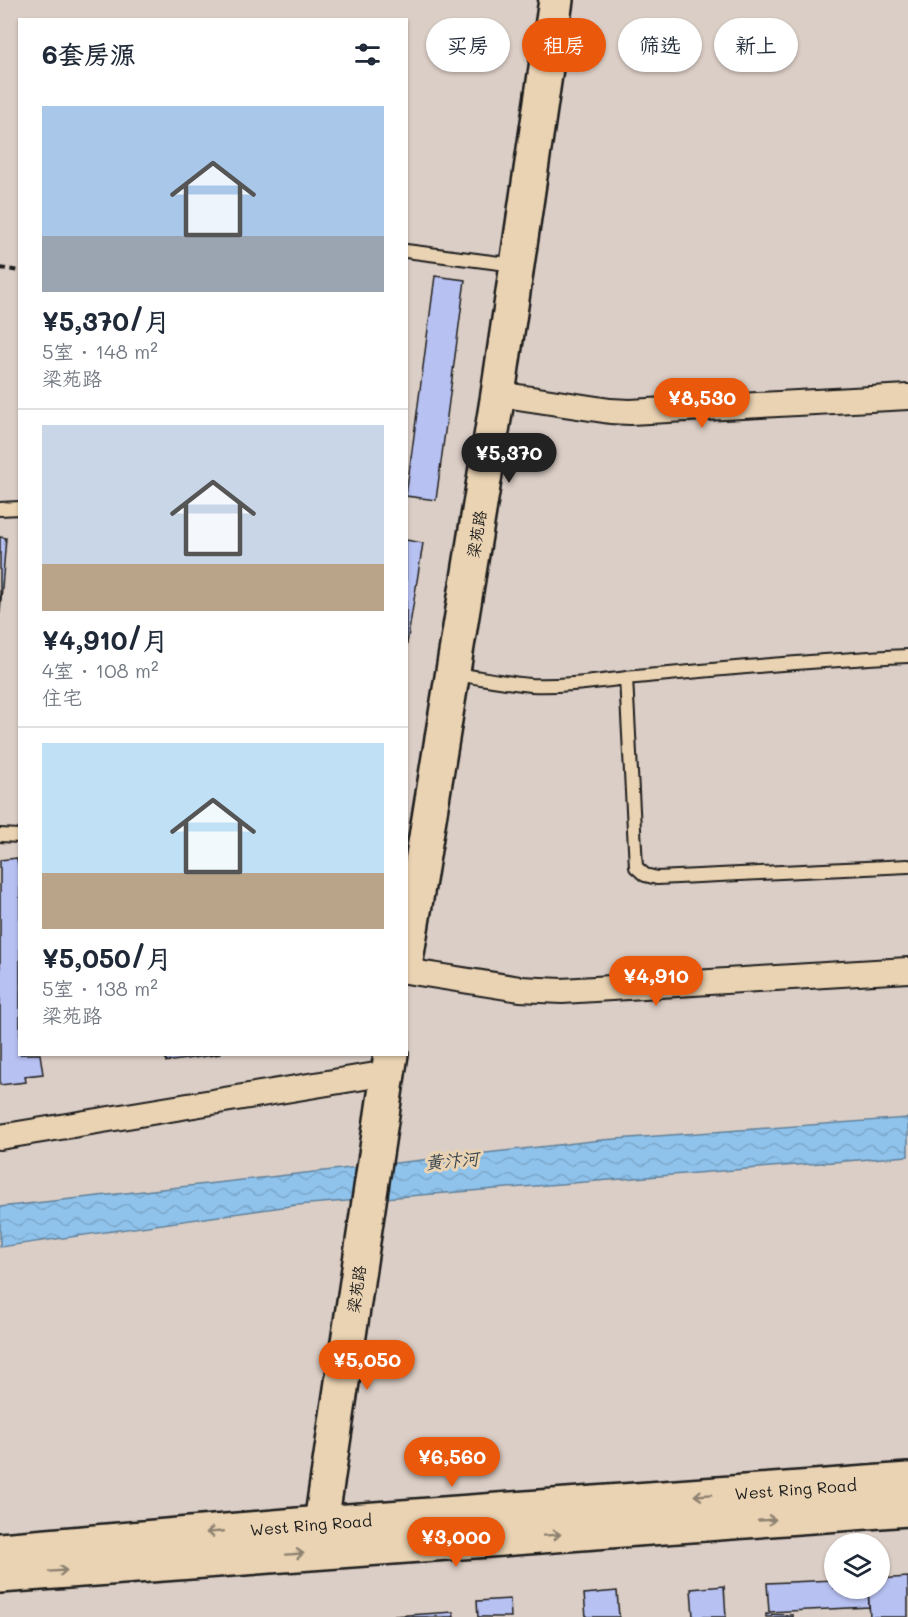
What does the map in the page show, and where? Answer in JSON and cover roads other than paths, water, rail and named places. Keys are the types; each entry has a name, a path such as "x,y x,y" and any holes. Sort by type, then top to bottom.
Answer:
{"main road":[{"name":"梁苑路","path":"408,939 415,864 453,674 518,265 556,0"},
{"name":"梁苑路","path":"321,1523 388,1074"},
{"name":"West Ring Road","path":"0,1550 321,1523 908,1480"},
{"name":"West Ring Road","path":"0,1576 908,1509"}],"street":[{"path":"498,394 630,412 908,397"},
{"path":"408,971 520,989 562,991 908,970"},
{"path":"0,1137 388,1074"}],"lane":[{"path":"408,251 518,265"},
{"path":"0,509 18,508"},
{"path":"453,674 529,685 587,684 626,678 827,660 908,656"},
{"path":"626,678 636,867 645,875 657,878 908,866"},
{"path":"0,835 18,836"}],"water":[{"name":"黄汴河","path":"908,1118 908,1156 297,1205 0,1247 0,1207 602,1140"}]}
